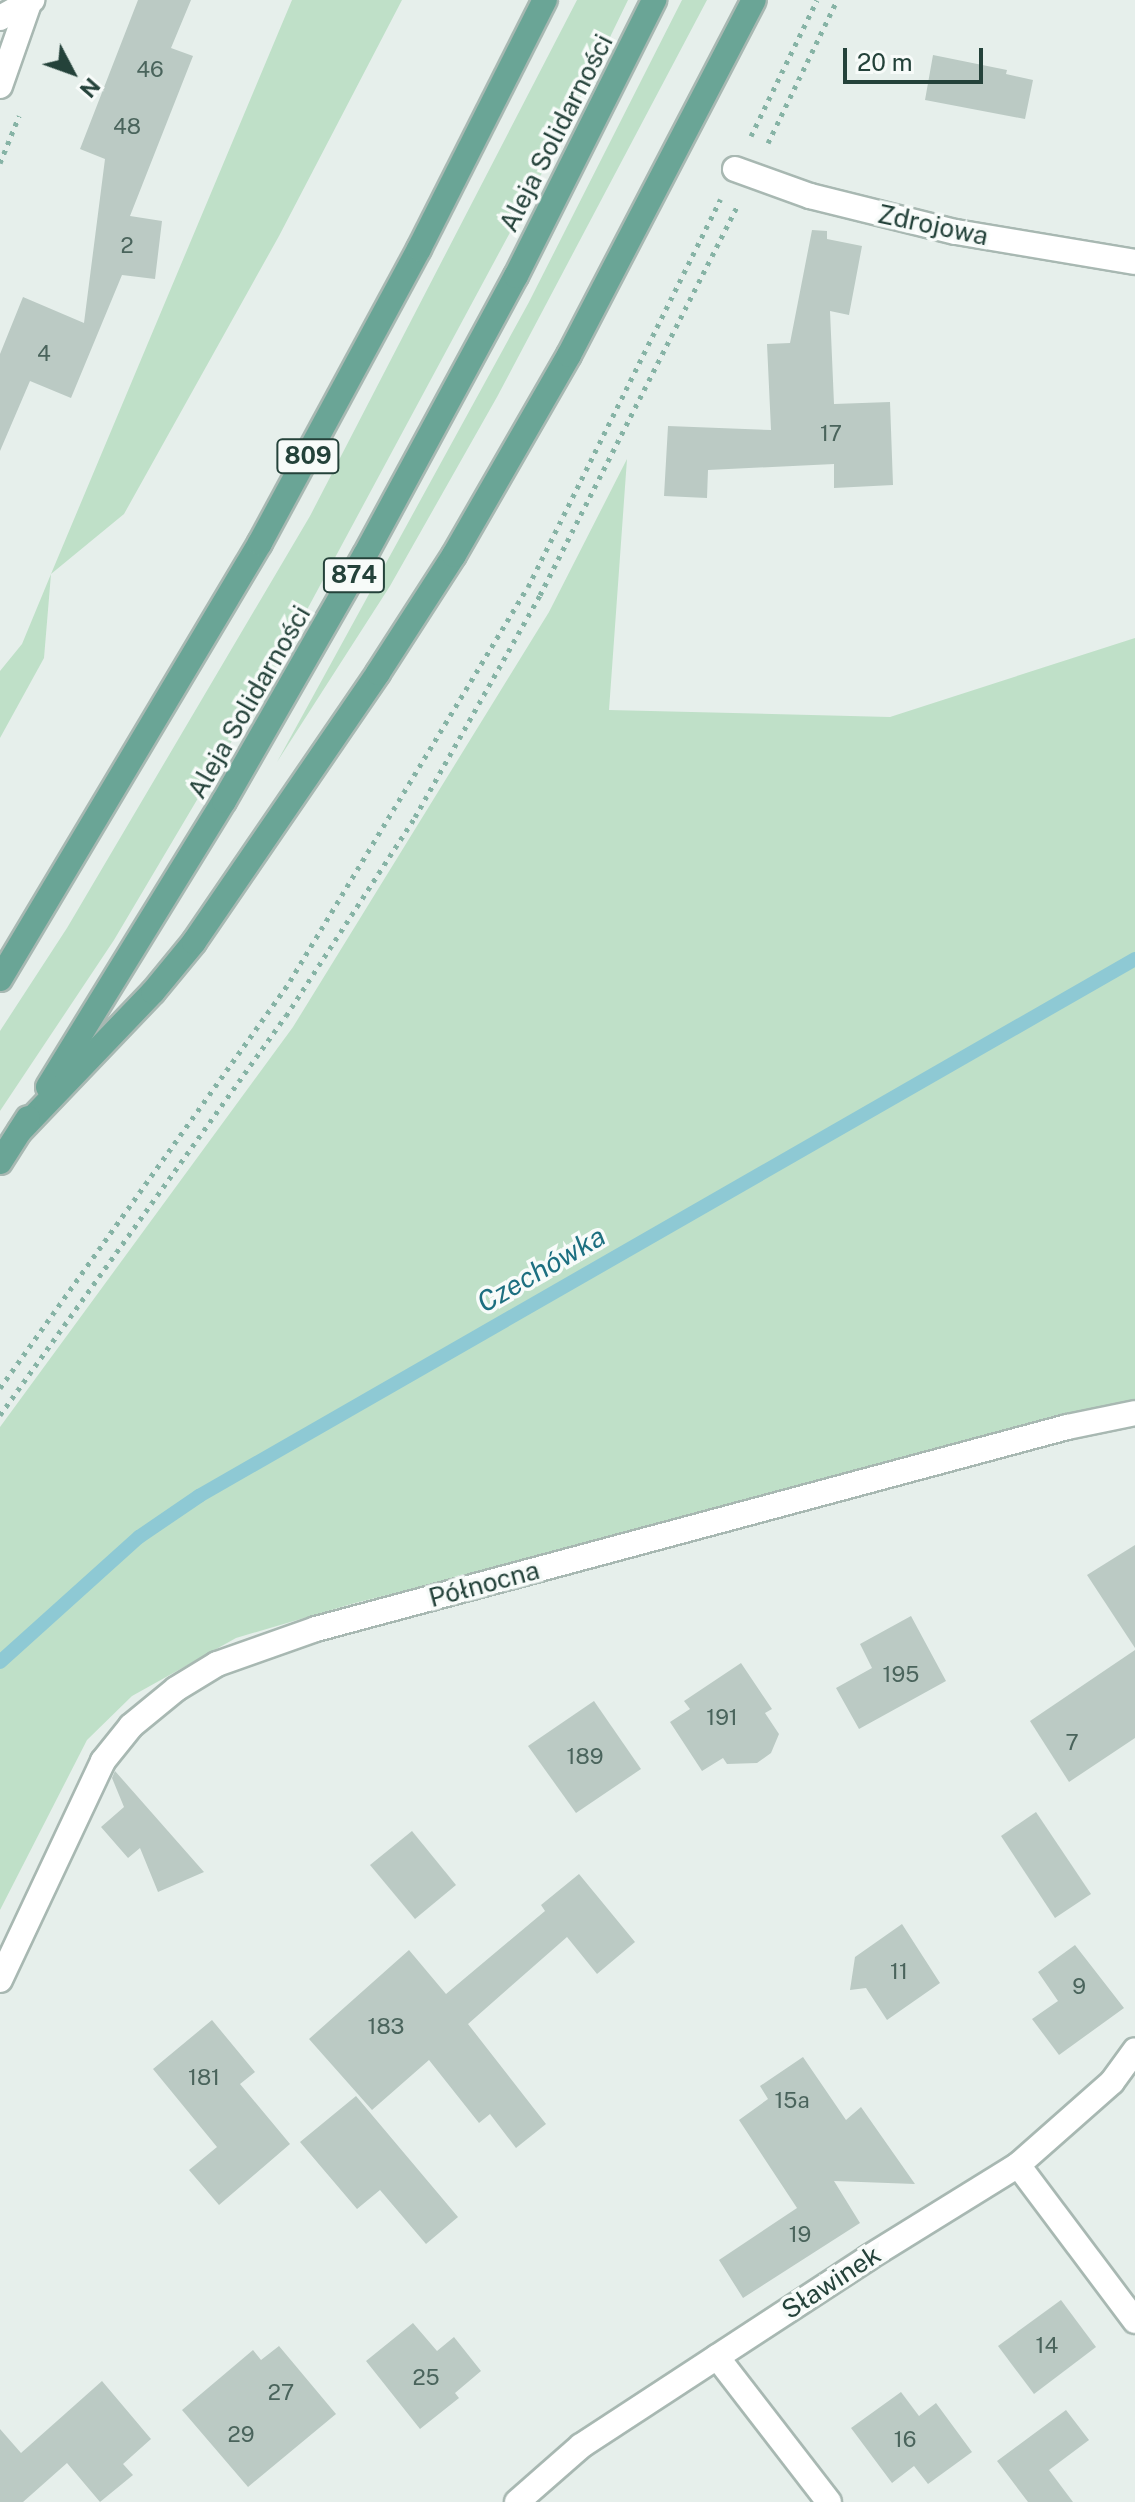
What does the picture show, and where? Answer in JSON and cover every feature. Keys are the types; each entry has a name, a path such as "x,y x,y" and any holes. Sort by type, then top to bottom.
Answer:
{"main road":[{"name":"809","path":"0,979 245,570 419,249 545,0"},
{"name":"Aleja Solidarności","path":"0,1162 194,852 345,591 516,276 654,0"},
{"path":"20,1131 153,992 194,942 378,673 454,555 569,355 754,0"}],"street":[{"path":"0,18 30,2"},
{"path":"0,86 30,2"},
{"name":"Zdrojowa","path":"743,173 834,202 956,232 1135,262"},
{"name":"Północna","path":"0,1980 103,1761 131,1726 176,1689 217,1664 316,1629 1067,1427 1135,1413"},
{"name":"Sławinek","path":"517,2502 581,2446 1018,2165 1112,2082 1135,2050"},
{"path":"1018,2165 1135,2321"},
{"path":"717,2357 829,2502"}],"path":[{"path":"0,1415 277,1028 415,817 540,595 743,173 817,0"},
{"path":"0,1388 290,981 528,587 743,173 837,0"}],"green space":[{"path":"292,0 402,0 279,236 124,514 51,574"},
{"path":"577,0 628,0 563,134 281,658 114,940 0,1111 0,1031 67,928 310,516"},
{"path":"682,0 707,0 497,397 390,586 277,762 529,302"},
{"path":"627,459 609,710 890,717 1135,638 1135,1409 355,1603 236,1638 132,1696 87,1740 0,1910 0,1427 293,1027 549,612"},
{"path":"51,574 44,658 0,738 0,671 22,644"}],"building":[{"path":"138,0 191,0 171,48 193,56 130,216 162,221 155,279 122,275 71,398 30,381 0,451 0,354 23,297 84,323 105,159 80,149"},
{"path":"933,55 1007,70 1006,74 1033,80 1025,119 925,100"},
{"path":"812,230 827,231 827,239 862,246 849,315 830,311 834,404 890,402 893,485 834,488 834,464 708,470 707,498 664,496 668,426 771,430 767,344 790,343"},
{"path":"1135,1545 1135,1648 1087,1575"},
{"path":"911,1616 946,1681 859,1729 836,1688 872,1668 860,1644"},
{"path":"1135,1650 1135,1738 1069,1782 1030,1721"},
{"path":"741,1663 772,1709 765,1713 779,1734 771,1753 757,1763 727,1764 723,1758 702,1771 670,1722 690,1709 684,1701"},
{"path":"594,1701 641,1769 576,1813 528,1746"},
{"path":"115,1771 204,1872 158,1892 140,1848 128,1858 101,1827 124,1807 112,1778"},
{"path":"1036,1812 1091,1894 1055,1918 1001,1836"},
{"path":"412,1831 456,1885 415,1919 370,1865"},
{"path":"579,1874 635,1942 597,1974 567,1937 468,2024 546,2124 516,2148 490,2114 479,2123 429,2060 372,2110 309,2039 409,1950 446,1994 545,1911 541,1905"},
{"path":"902,1924 940,1983 887,2020 866,1988 850,1990 855,1957"},
{"path":"1075,1945 1124,2008 1059,2055 1032,2019 1058,2001 1038,1972"},
{"path":"212,2020 255,2072 240,2084 290,2144 219,2205 189,2170 217,2147 153,2069"},
{"path":"803,2057 846,2120 861,2107 915,2184 834,2181 860,2223 743,2298 719,2260 797,2208 739,2120 768,2099 760,2086"},
{"path":"356,2096 458,2217 426,2244 380,2190 357,2209 300,2142"},
{"path":"1061,2300 1096,2347 1034,2394 998,2346"},
{"path":"413,2323 437,2351 454,2337 481,2371 455,2393 459,2398 420,2429 366,2361"},
{"path":"279,2346 336,2414 248,2487 182,2410 253,2350 261,2360"},
{"path":"102,2381 151,2439 123,2464 133,2475 100,2502 67,2463 23,2502 0,2502 0,2429 21,2453"},
{"path":"901,2392 919,2416 936,2403 972,2452 928,2484 914,2466 892,2483 851,2428"},
{"path":"1066,2410 1089,2440 1049,2470 1073,2502 1028,2502 997,2461"}],"waterway":[{"name":"Czechówka","path":"0,1662 139,1537 199,1496 1135,959"}]}
